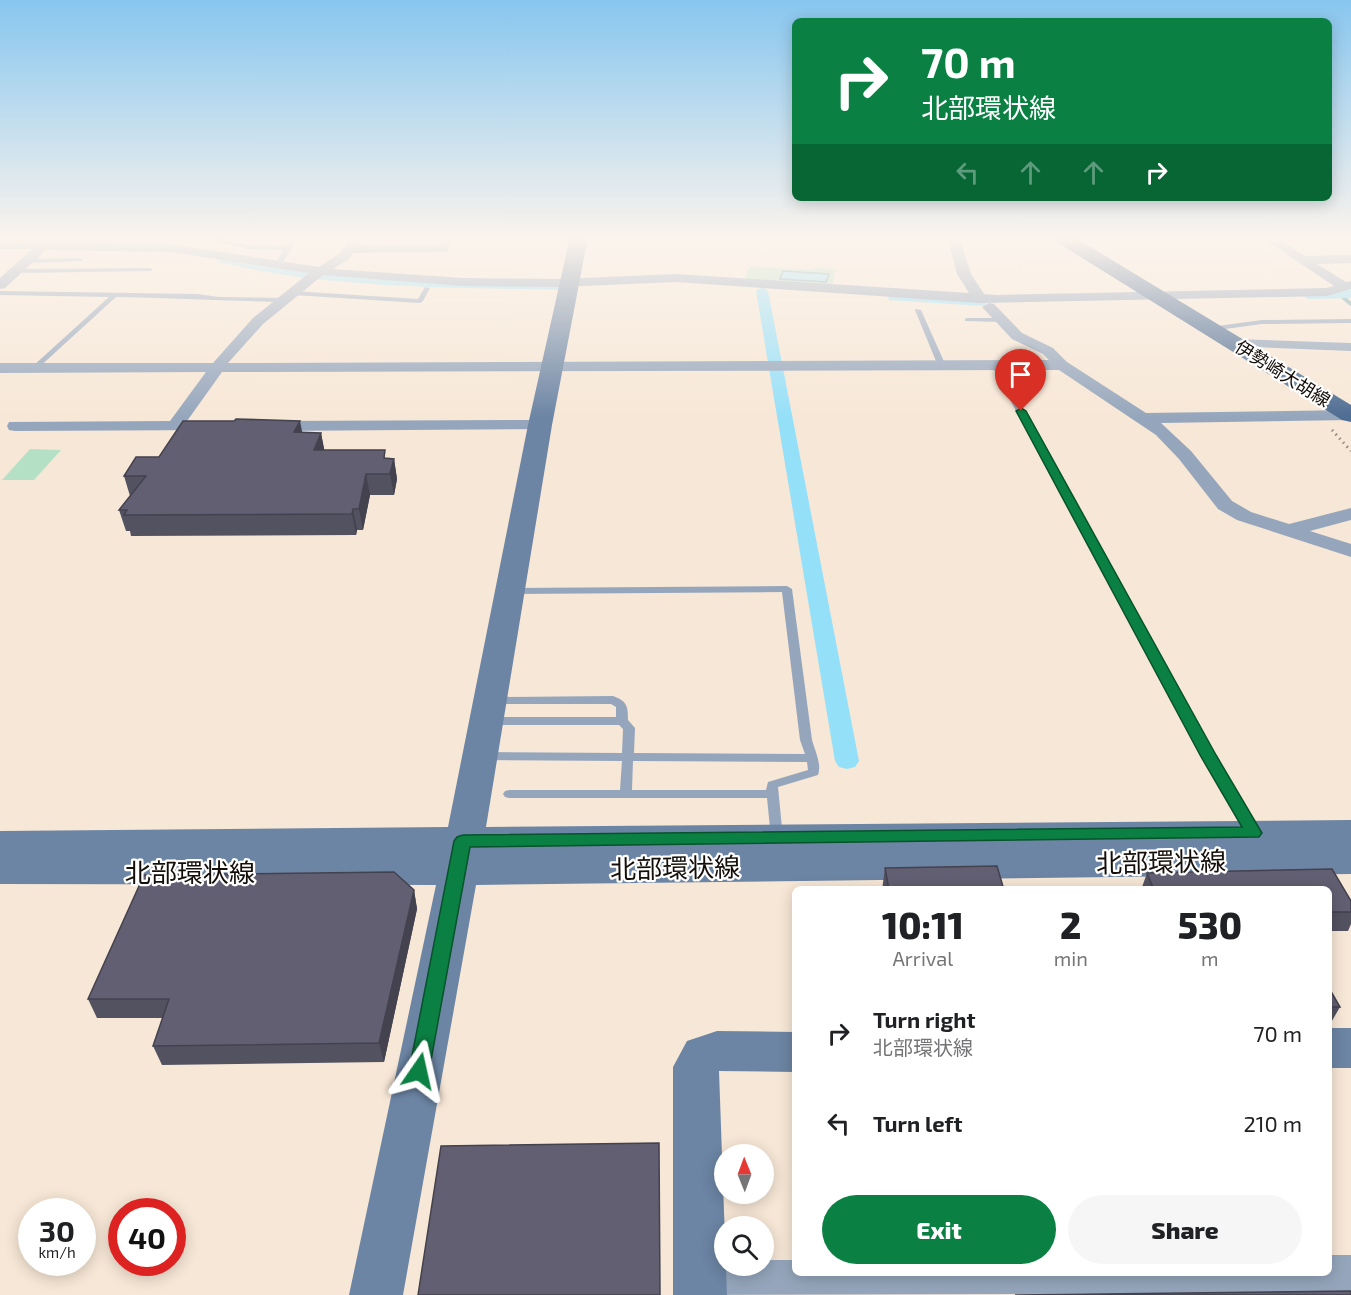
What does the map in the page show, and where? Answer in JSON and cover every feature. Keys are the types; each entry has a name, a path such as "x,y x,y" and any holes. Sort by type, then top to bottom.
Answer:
{"main road":[{"name":"伊勢崎大胡線","path":"1159,297 1351,415"}],"street":[{"path":"175,426 216,367 258,321 286,297"},
{"path":"376,1295 565,297"},
{"path":"928,297 985,302 1096,297"},
{"path":"982,297 1021,338 1048,351 1062,365 1144,418 1175,443 1228,509 1351,551"},
{"path":"1234,343 1351,347"},
{"path":"0,368 1062,365"},
{"path":"1144,418 1351,415"},
{"path":"257,426 540,425"},
{"path":"15,426 222,426"},
{"path":"1291,530 1351,514"},
{"name":"北部環状線","path":"0,869 200,872 777,838 1351,834"},
{"name":"北部環状線","path":"0,845 460,856 1351,860"},
{"path":"1332,1048 1351,1048"},
{"path":"792,1052 717,1051 705,1052 698,1059 696,1067 700,1287 1251,1276"},
{"path":"1332,1274 1351,1274"}],"lane":[{"path":"36,368 111,297"},
{"path":"326,297 420,301 422,297"},
{"path":"918,310 942,366"},
{"path":"967,320 1001,320"},
{"path":"1210,329 1263,322 1351,321"},
{"path":"996,366 1208,755 1254,833"},
{"path":"509,591 787,589 806,740 814,772 772,785 777,838"},
{"path":"487,711 613,700 622,705 622,721"},
{"path":"487,711 622,721 629,728 626,794"},
{"path":"480,756 628,755 638,758 812,758"},
{"path":"509,794 773,794"}],"path":[{"path":"1331,429 1351,451"}],"green space":[{"path":"30,449 61,450 34,480 2,480"}],"building":[{"path":"236,419 300,421 294,432 321,433 314,450 385,450 384,458 394,459 390,474 366,474 359,509 353,509 352,514 124,515 127,510 119,510 146,476 124,476 136,457 159,457 183,421 234,421"},
{"path":"997,866 1003,886 888,886 885,868"},
{"path":"1332,869 1351,901 1351,912 1332,912 1332,886 1152,886 1147,873"},
{"path":"394,872 414,890 379,1043 153,1046 169,999 88,999 144,875"},
{"path":"1332,993 1340,1007 1332,1007"},
{"path":"659,1143 660,1295 418,1295 441,1146"},
{"path":"1351,1291 1351,1295 1015,1295"}],"waterway":[{"path":"763,297 847,761"},
{"path":"902,297 983,302"},
{"path":"1343,297 1351,304"}],"route":[{"path":"419,1071 463,841 1254,833 1208,755 1021,411"}]}
